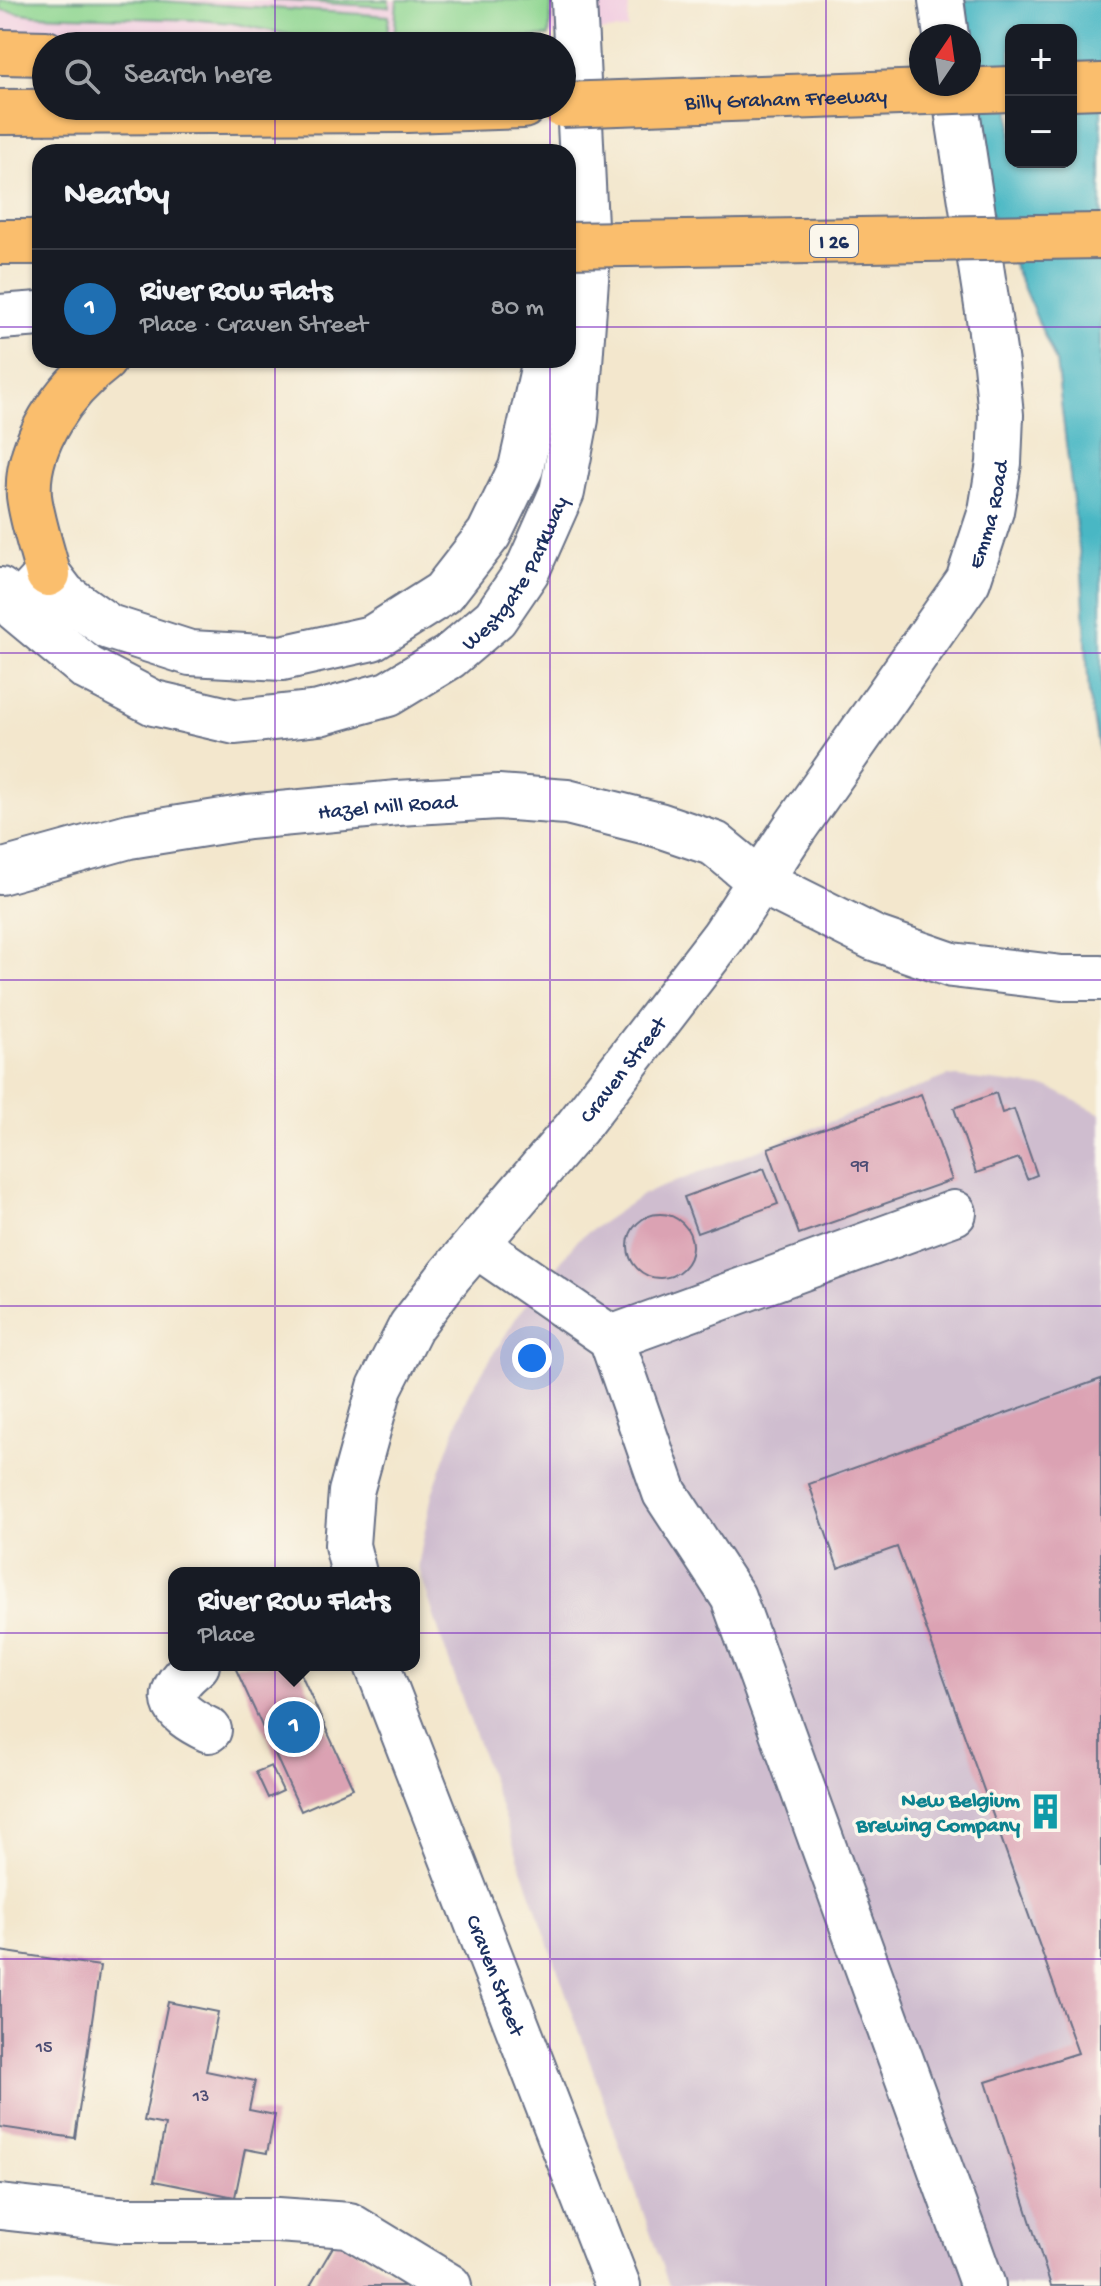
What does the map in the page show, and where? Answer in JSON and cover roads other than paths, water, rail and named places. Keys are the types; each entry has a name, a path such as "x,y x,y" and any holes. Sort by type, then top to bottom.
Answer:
{"highway":[{"path":"1,51 32,52"},
{"path":"1077,87 1101,86"},
{"name":"Billy Graham Freeway","path":"576,105 1005,89"},
{"path":"0,112 32,112"},
{"name":"I 26","path":"576,245 1101,236"},
{"path":"0,242 32,242"},
{"path":"48,574 29,496 31,463 51,418 93,368"}],"street":[{"path":"570,32 572,0"},
{"name":"Westgate Parkway","path":"572,0 574,32"},
{"path":"941,0 944,24"},
{"name":"Westgate Parkway","path":"48,574 5,606 87,668 154,703 236,722 319,713 388,694 449,657 495,618 527,571 562,492 576,419 587,266 576,71"},
{"name":"Emma Road","path":"760,881 968,581 991,511 999,463 1001,415 955,96"},
{"path":"562,144 563,120"},
{"path":"0,317 32,315"},
{"path":"48,574 64,595 109,627 190,653 282,658 372,638 443,593 489,534 521,468 543,368"},
{"name":"Hazel Mill Road","path":"0,872 129,836 248,817 498,797 567,802 659,825 715,844 760,881"},
{"path":"760,881 874,938 952,965 1062,978 1101,978"},
{"name":"Craven Street","path":"352,1567 347,1545 351,1492 380,1387 411,1326 576,1128 723,937 760,881"},
{"path":"611,1338 954,1213"},
{"path":"476,1245 611,1338 665,1493 733,1597 983,2286"},
{"path":"189,1671 178,1679 174,1694 179,1712 209,1730"},
{"name":"Craven Street","path":"379,1671 618,2286"},
{"path":"0,2207 118,2220 278,2220 349,2225 449,2286"}],"water":[{"path":"965,0 1101,0 1101,764 1089,695 1082,573 1056,362 989,209 978,170 972,96 981,96 981,24 967,24"}],"place":[{"name":"River Row Flats","path":"294,1727"},
{"name":"New Belgium Brewing Company","path":"1046,1811"}]}
